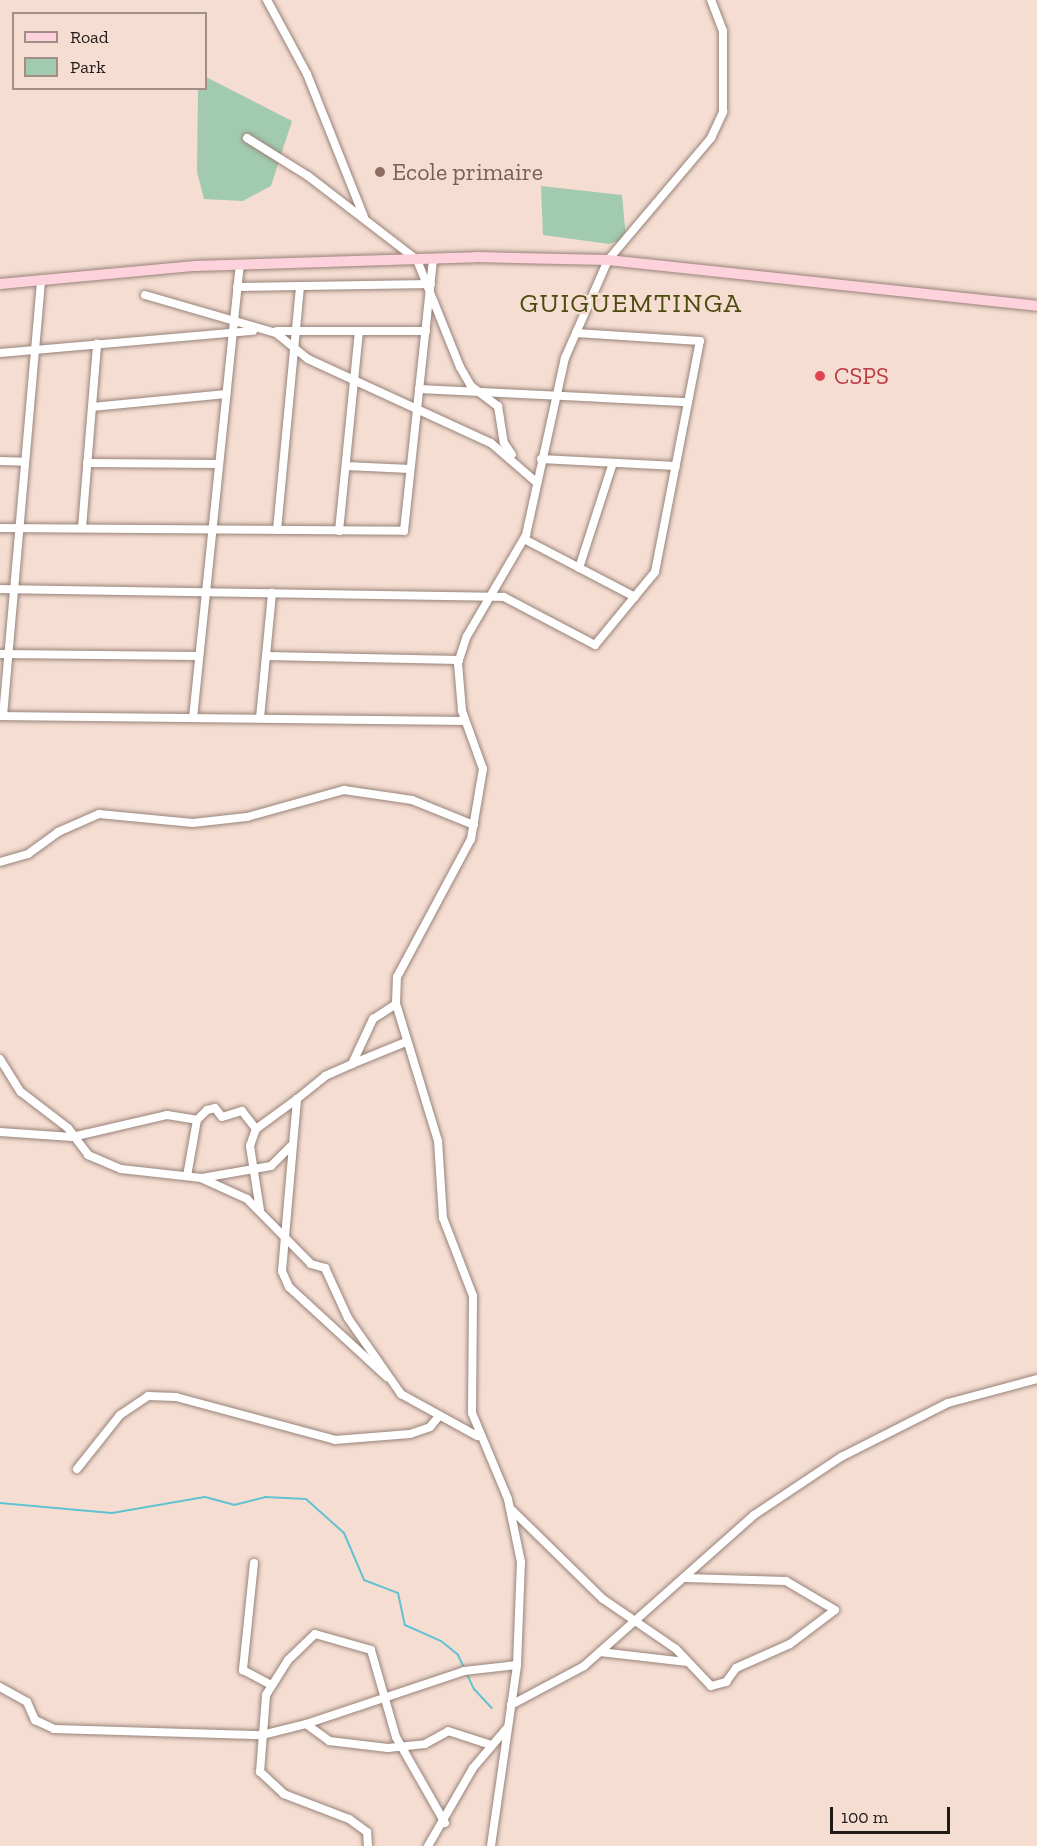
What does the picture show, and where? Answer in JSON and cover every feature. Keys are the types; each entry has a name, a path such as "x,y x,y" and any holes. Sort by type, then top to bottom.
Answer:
{"street":[{"path":"267,0 308,74 367,223"},
{"path":"491,1846 517,1665 521,1562 511,1509 478,1437 471,1399 473,1296 442,1218 438,1141 396,1004 400,969 459,866 474,825 483,769 465,720 459,660 489,597 524,539 556,396 576,333 608,260 711,138 723,112 723,31 711,0"},
{"path":"247,138 308,176 417,260 431,284 460,368 471,386 483,392 498,406 504,443 536,482"},
{"path":"0,284 240,264 417,260 608,260 1037,306"},
{"path":"0,528 404,531 433,260"},
{"path":"193,718 240,264"},
{"path":"41,280 14,589 4,654 2,716 465,720"},
{"path":"237,287 431,284"},
{"path":"277,530 300,286"},
{"path":"145,295 266,331 294,343 308,359 491,443 516,460"},
{"path":"0,353 233,331 426,331"},
{"path":"339,531 359,332"},
{"path":"0,589 504,597 595,645 655,572 700,341 576,333"},
{"path":"81,528 97,344"},
{"path":"419,389 688,402"},
{"path":"92,407 226,394"},
{"path":"541,459 676,466"},
{"path":"0,461 25,462"},
{"path":"87,463 219,464"},
{"path":"579,568 613,463"},
{"path":"346,466 410,470"},
{"path":"524,539 634,597"},
{"path":"260,718 272,593"},
{"path":"4,654 200,656"},
{"path":"266,656 459,660"},
{"path":"0,862 28,854 51,835 99,814 193,823 247,817 344,790 412,800 474,825"},
{"path":"352,1064 373,1019 396,1004"},
{"path":"261,1212 250,1171 256,1129 325,1076 406,1042"},
{"path":"0,1059 21,1092 72,1137 88,1155 108,1165 201,1178 224,1185 261,1212 311,1264 325,1268 348,1318 407,1400 478,1437"},
{"path":"297,1099 287,1241 282,1271 290,1287 394,1382"},
{"path":"188,1176 197,1120 211,1108 222,1118 237,1109 256,1129"},
{"path":"0,1132 72,1137 167,1115 197,1120"},
{"path":"201,1178 271,1166 292,1145"},
{"path":"511,1705 600,1652 754,1515 882,1434 948,1403 1037,1379"},
{"path":"77,1469 120,1415 148,1396 176,1397 335,1440 410,1434 430,1427 438,1417"},
{"path":"511,1509 603,1599 636,1621 687,1662 705,1683 719,1685 734,1669 790,1644 835,1610 786,1581 685,1578"},
{"path":"254,1563 243,1670 271,1685"},
{"path":"368,1846 367,1832 349,1819 262,1779 264,1703 271,1685 315,1634 366,1645 389,1698 392,1726 445,1823"},
{"path":"600,1652 687,1662"},
{"path":"0,1687 27,1702 35,1720 54,1729 262,1735 389,1698 464,1671 517,1665"},
{"path":"306,1724 329,1741 406,1749 448,1731 491,1745"},
{"path":"428,1846 445,1823 491,1745 507,1728"}],"green space":[{"path":"207,78 292,121 271,186 243,201 204,199 197,172 198,90 207,90"},
{"path":"541,186 622,195 626,239 609,244 543,235"}],"waterway":[{"path":"0,1503 112,1513 205,1497 234,1505 265,1497 306,1499 344,1533 364,1580 398,1593 405,1625 441,1641 458,1655 474,1689 492,1708"}],"place":[{"name":"Ecole primaire","path":"380,172"},
{"name":"CSPS","path":"820,376"}],"district":[{"name":"GUIGUEMTINGA","path":"631,304"}]}
